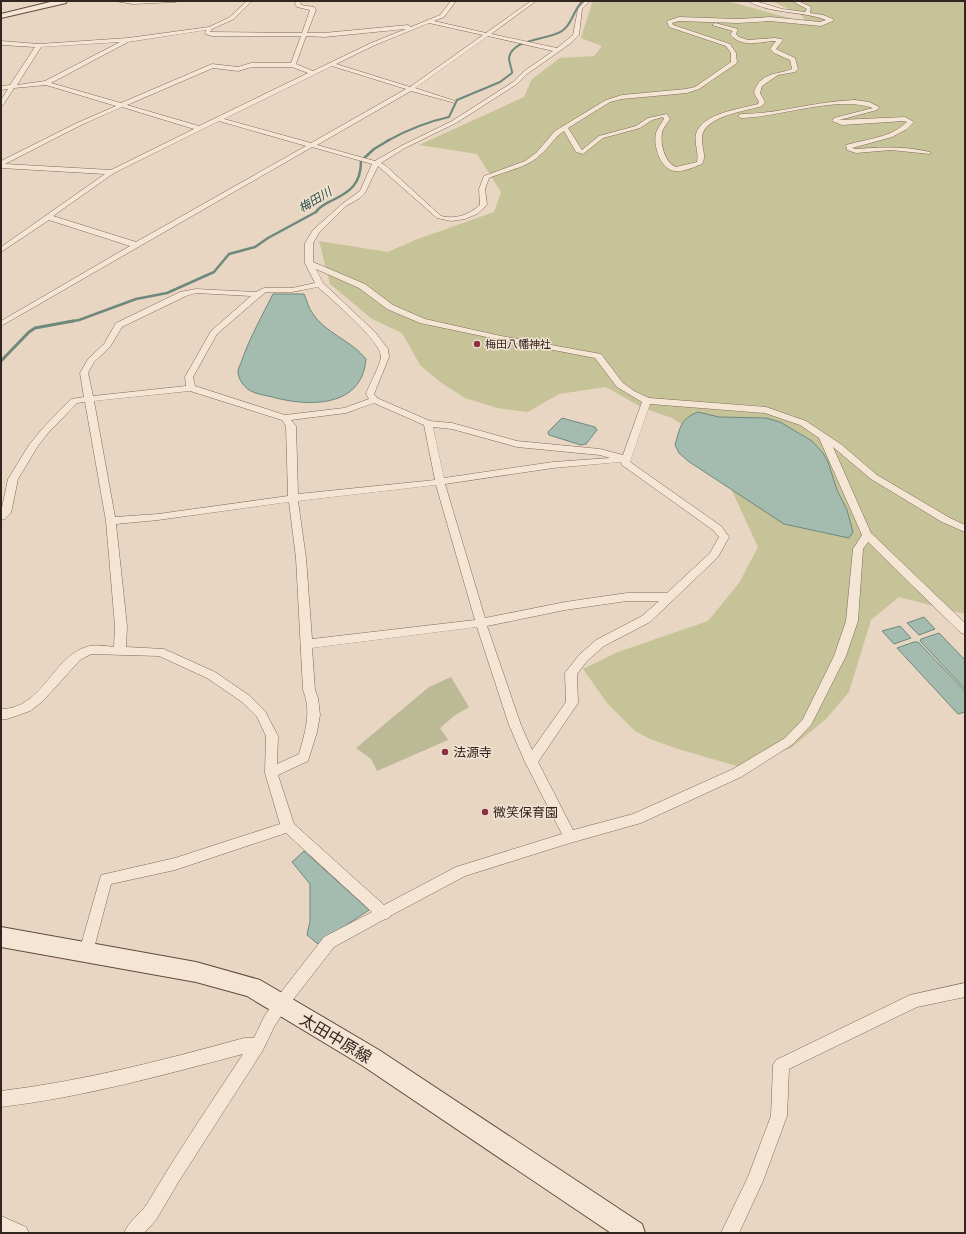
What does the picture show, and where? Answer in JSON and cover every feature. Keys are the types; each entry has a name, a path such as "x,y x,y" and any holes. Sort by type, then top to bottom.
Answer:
{"main road":[{"path":"1,16 63,1"},
{"name":"太田中原線","path":"1,937 196,972 252,987 371,1058 633,1233"}],"street":[{"path":"117,1 133,3 176,1"},
{"path":"1,42 39,46 128,40 210,28 232,18 250,1"},
{"path":"293,65 313,10 312,8 299,6 297,4 298,1"},
{"path":"1,250 112,172 198,128 373,44 442,16 454,1"},
{"path":"1,324 136,245 410,89 534,1"},
{"path":"588,1 580,8 576,35 558,50 525,73 514,83 454,122 403,147 376,163 363,192 358,197 344,205 313,237 308,248 310,263 320,284 372,334 384,349 385,357 370,394 374,400 428,424 452,426 517,444 600,452 626,459"},
{"path":"218,119 376,163 384,167 439,217 454,220 480,209 484,205 482,189 486,177 527,162 538,154 557,132 601,104 615,99 632,96 687,91 697,88 734,63 735,60 733,51 728,45 684,30 669,24 669,22 679,19 770,19 821,24 831,20 821,16 781,10 750,1"},
{"path":"794,1 810,10 807,14"},
{"path":"565,127 578,151 583,152 601,138 638,127 650,119 665,115 667,120 660,132 659,142 668,166 672,169 679,169 700,163 702,158 698,145 699,134 710,119 760,105 762,102 757,90 759,85 776,74 793,72 795,69 795,60 774,50 773,47 780,40 768,39 747,42 735,38 733,34 736,30 700,19"},
{"path":"430,22 558,50"},
{"path":"210,28 207,33 212,34 330,35 346,32 418,26"},
{"path":"1,88 46,83 128,40"},
{"path":"1,104 39,46"},
{"path":"1,165 79,124 212,66 238,69 244,68 251,64 293,65 312,73"},
{"path":"331,64 453,102"},
{"path":"46,83 198,128"},
{"path":"727,115 764,115 843,103 865,103 876,107 875,109 848,115 836,119 835,121 842,123 905,119 911,122 901,130 848,146 849,149 856,151 908,149 928,153"},
{"path":"1,165 112,172"},
{"path":"48,217 136,245"},
{"path":"310,263 362,286 390,307 423,321 501,338 598,356 606,362 623,388 634,396 647,401 766,410 803,423 839,447 874,477 946,520 965,529"},
{"path":"191,388 189,377 214,333 258,294 264,290 292,290 320,284"},
{"path":"120,650 121,626 110,521 90,399 84,373 91,361 107,345 119,325 183,294 196,291 258,294"},
{"path":"1,517 6,513 13,479 34,445 45,431 74,401 191,388 285,418 346,410 374,400"},
{"path":"531,762 572,703 571,673 583,658 600,643 646,619 662,602 670,597 714,555 724,537 717,528 626,463 626,459 647,401"},
{"path":"271,773 304,757 313,728 314,700 309,690 301,558 293,498 290,426 285,418"},
{"path":"428,424 440,482 481,623 515,726 531,762 570,837"},
{"path":"824,437 867,535 965,630"},
{"path":"110,521 158,517 293,498 440,482 553,465 626,459"},
{"path":"133,1233 150,1214 173,1175 258,1045 269,1022 280,1005 329,942 384,914 462,871 570,837 636,819 737,774 789,741 808,722 840,656 852,621 858,548 867,535"},
{"path":"307,644 481,623 564,606 627,597 670,597"},
{"path":"1,714 7,714 26,708 39,698 76,657 89,650 160,652 191,665 246,699 261,714 272,736 271,773 288,827 384,914"},
{"path":"86,952 106,879 175,864 288,827"},
{"path":"730,1233 755,1181 779,1116 781,1064 915,1000 965,990"},
{"path":"1,1098 26,1096 128,1077 244,1046 258,1045"},
{"path":"1,1225 20,1233"}],"shaded area":[{"path":"595,1 727,1 804,22 803,16 772,1 965,1 965,614 899,597 871,620 849,692 826,719 791,748 740,767 678,749 650,739 635,731 607,703 583,669 618,652 708,621 739,583 758,547 727,480 699,436 672,418 641,407 606,387 559,394 528,412 497,408 465,398 440,382 420,365 402,333 372,319 330,284 319,241 388,252 415,240 494,212 501,192 477,154 419,145 524,97 532,79 560,58 594,56 602,46 581,38 592,3"},
{"path":"273,294 304,294 310,310 318,320 366,359 362,375 355,387 344,395 331,400 302,402 260,394 249,390 241,382 238,369 252,335"},
{"path":"698,412 719,417 766,418 780,422 812,441 823,453 828,462 837,490 847,510 853,532 849,538 784,524 688,461 679,453 675,445 684,421"},
{"path":"562,418 595,427 597,430 586,444 581,445 549,435 548,432"},
{"path":"924,617 935,629 919,635 907,623"},
{"path":"900,626 911,638 894,644 882,631"},
{"path":"939,633 965,660 965,689 920,641 921,639"},
{"path":"918,642 965,691 965,712 958,714 897,648"},
{"path":"451,677 469,707 454,716 440,728 448,740 377,771 371,759 356,748 429,687"},
{"path":"304,851 369,910 318,944 307,935 310,921 310,884 292,862"}],"waterway":[{"name":"梅田川","path":"387,141 402,133 432,121 449,117 457,100 500,82 512,73 509,58 512,51 524,43 562,31 569,24 577,8 583,1"},
{"name":"梅田川","path":"68,322 79,320 136,299 167,293 214,272 229,254 255,247 268,238 316,212 323,205 344,194 357,181 361,161 374,149 389,140"},
{"name":"梅田川","path":"1,361 29,332 35,328 73,321"}],"place":[{"name":"梅田八幡神社","path":"477,344"},
{"name":"法源寺","path":"445,752"},
{"name":"微笑保育園","path":"485,812"}]}
